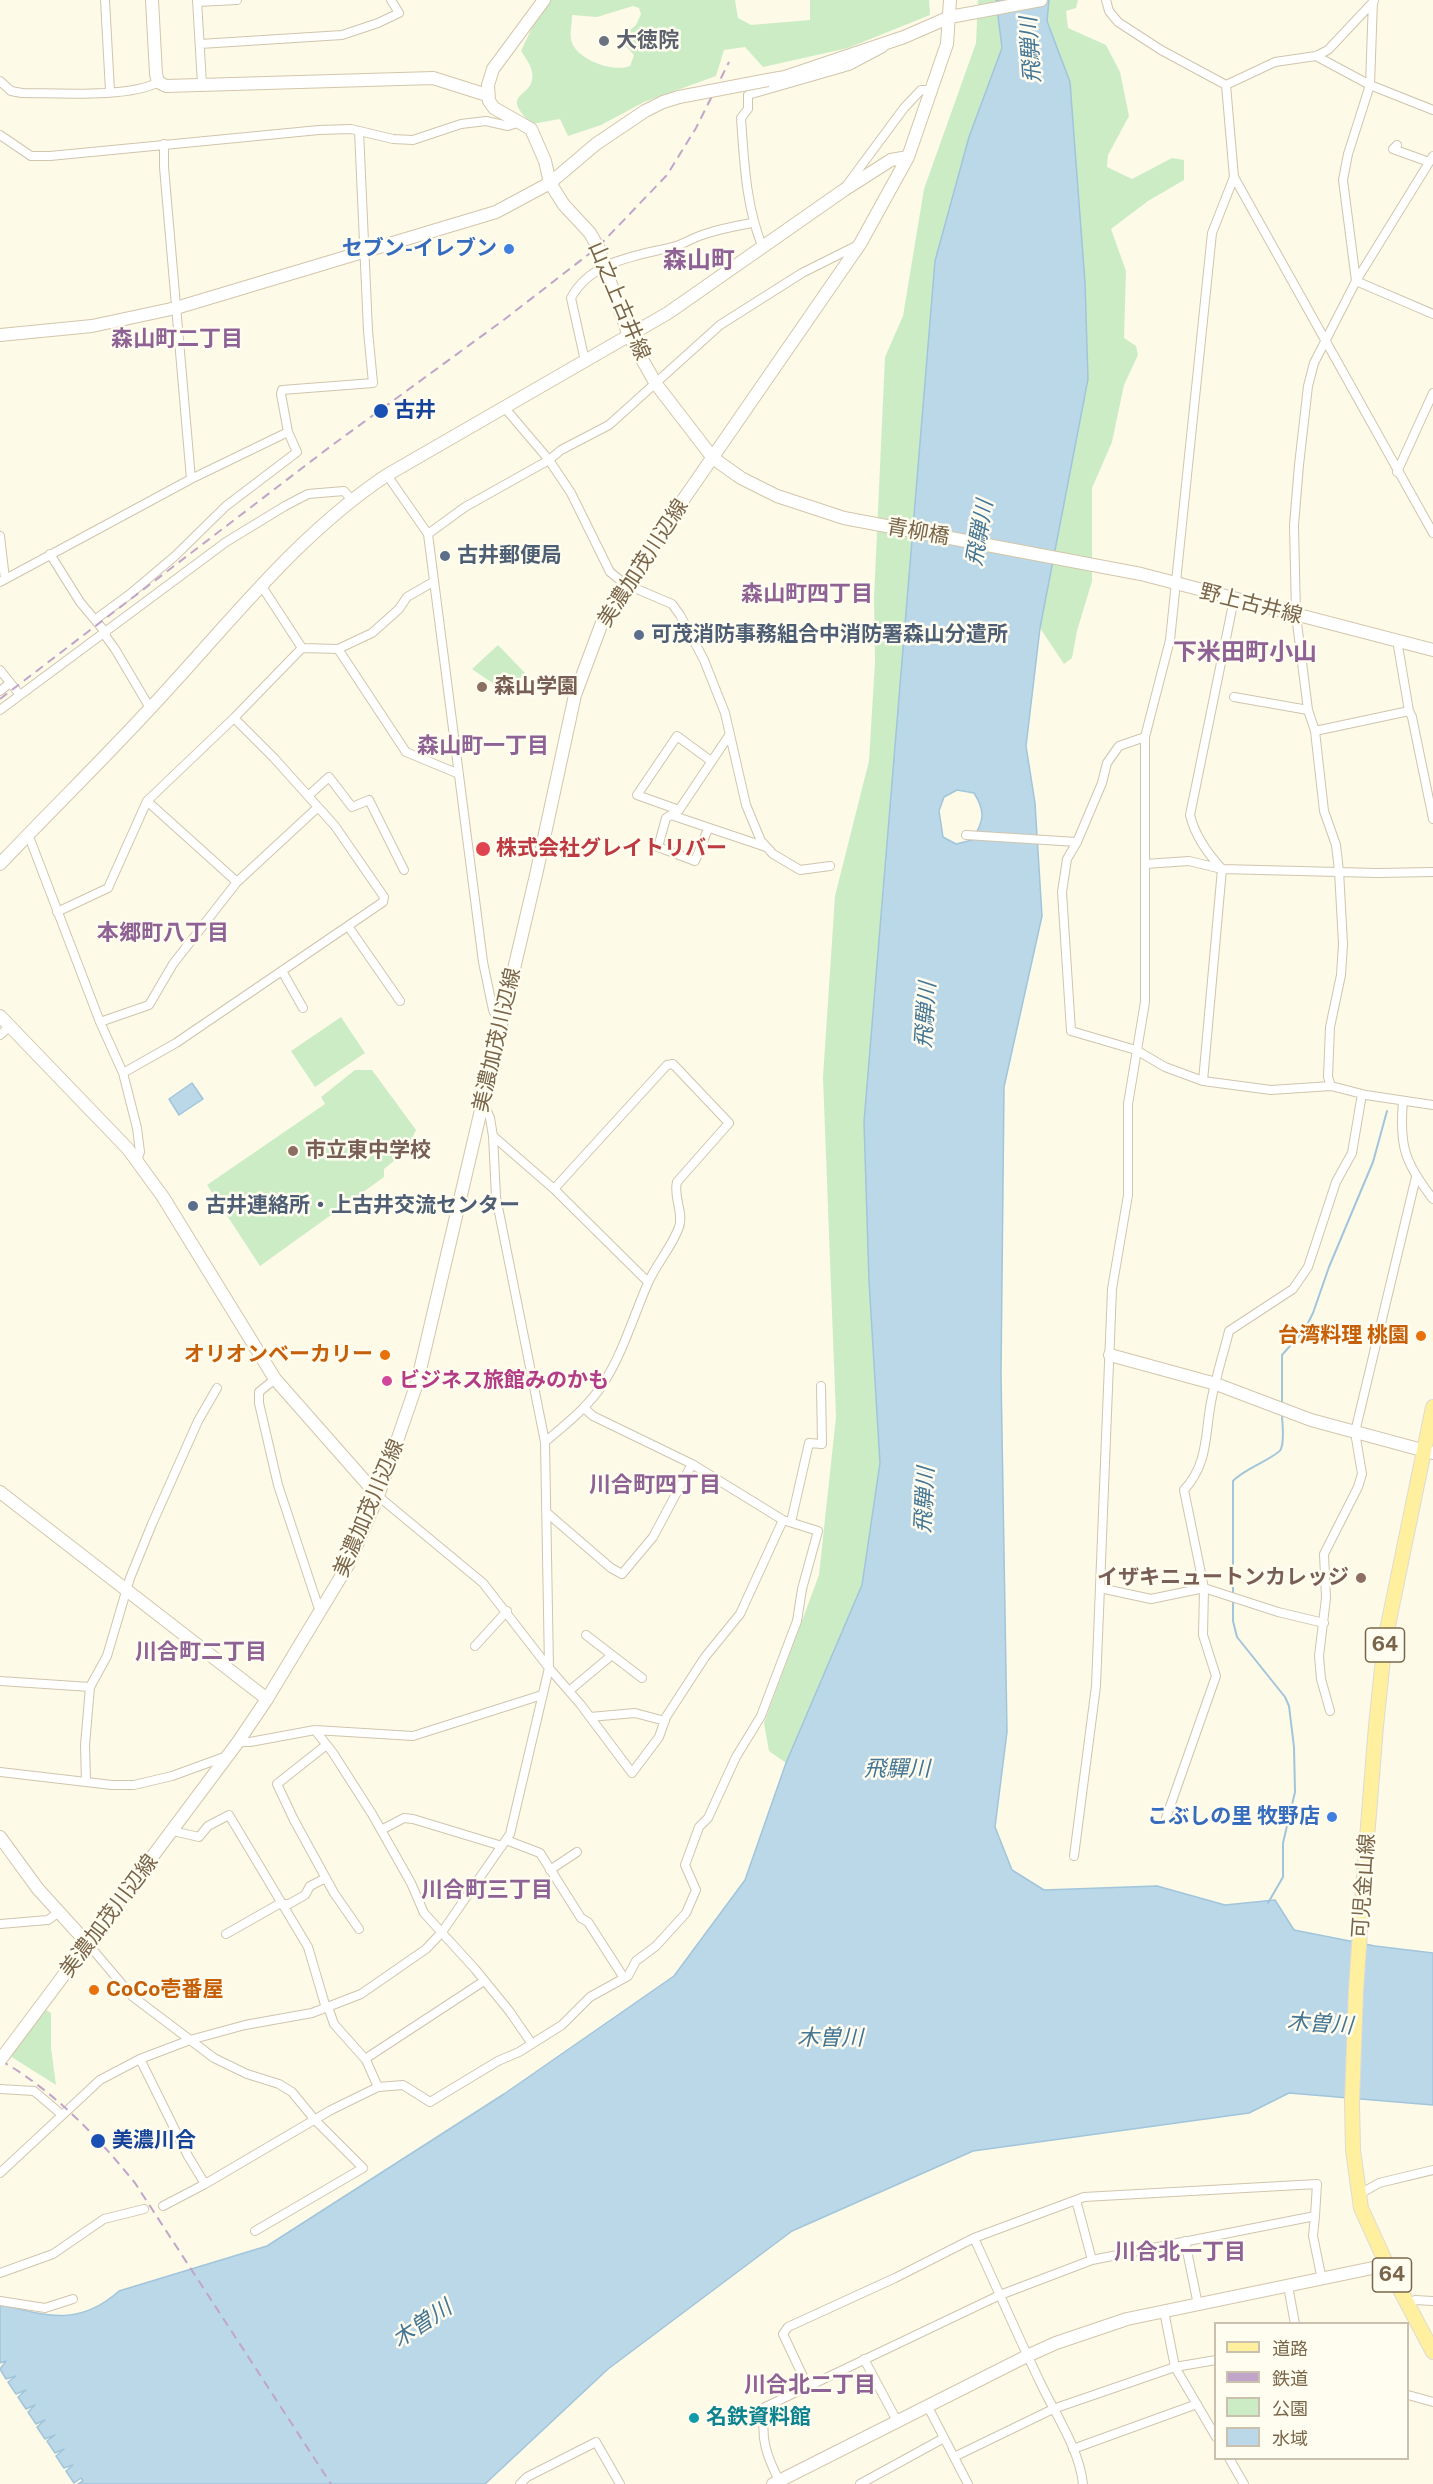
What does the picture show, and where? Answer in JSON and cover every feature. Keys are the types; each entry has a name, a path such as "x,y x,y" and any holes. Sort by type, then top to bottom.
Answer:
{"main road":[{"name":"可児金山線","path":"1433,1407 1428,1452 1385,1640 1363,1888 1352,2102 1353,2150 1358,2195 1370,2230 1433,2352"}],"street":[{"path":"105,0 110,91"},
{"path":"152,0 156,74 158,82 166,86 432,78 487,95 493,69 544,0"},
{"path":"202,84 197,1 237,0"},
{"path":"200,44 342,35 399,13 391,0"},
{"name":"美濃加茂川辺線","path":"2,2058 238,1742 267,1699 348,1565 378,1496 417,1383 575,695 603,620 625,584 860,244 908,157 947,44 950,0"},
{"path":"763,248 752,223 741,118 748,110 748,94 788,85 950,17 1041,0"},
{"path":"1106,0 1109,11 1118,22 1146,41 1226,86"},
{"path":"1226,86 1275,62 1316,56 1328,50 1374,0"},
{"path":"1356,281 1343,180 1348,154 1370,85 1374,0"},
{"path":"1316,56 1370,85 1433,110"},
{"path":"0,335 92,326 176,308 496,213 550,183 596,144 645,111 663,102 785,77 855,58"},
{"path":"0,81 11,90 22,93 110,91 148,87 158,82"},
{"path":"1226,86 1234,177 1433,533"},
{"path":"844,190 904,108 921,90 932,90"},
{"name":"山之上古井線","path":"487,95 494,108 531,129 538,142 550,183 564,205 590,233 605,266 629,336 656,384 713,458"},
{"path":"0,135 31,156 319,130 359,131 393,139 413,140 461,124 486,121 508,126 521,122"},
{"path":"96,619 175,556 226,506 297,452 288,432 282,390 373,382 368,331 359,131"},
{"path":"164,144 191,479"},
{"path":"1331,1086 1328,1077 1330,1027 1341,975 1343,944 1340,871 1336,845 1324,811 1315,731 1308,710 1296,615 1294,525 1308,386 1314,363 1356,281 1431,159 1393,149 1397,145"},
{"path":"0,864 150,708 261,585 351,499 387,474 668,313 844,190 891,160 908,157"},
{"path":"1074,1856 1096,1686 1112,1289 1128,1195 1128,1104 1145,1002 1145,737 1166,660 1177,585 1212,233 1234,177"},
{"path":"585,362 571,298 576,289 605,266 621,259 679,245 727,227 752,223"},
{"path":"428,534 465,507 549,460 561,450 609,425 720,325 802,273 860,244"},
{"path":"1356,281 1433,314"},
{"path":"1397,472 1433,393"},
{"path":"504,407 549,460 571,493 610,572 625,584 672,604 680,615 704,660 725,713 746,805 766,848"},
{"path":"0,536 2,580 191,479 288,432"},
{"name":"青柳橋","path":"713,458 741,478 777,496 844,518 1069,560"},
{"path":"387,474 428,534 483,962 494,1010 501,1025"},
{"path":"0,710 226,542 285,506 308,494 326,492 344,491 351,499"},
{"path":"50,554 80,602 96,619 150,708"},
{"name":"野上古井線","path":"1069,560 1141,574 1433,651"},
{"path":"57,912 108,888 147,801 234,718 302,648 338,649 372,633 399,609 407,597 433,582"},
{"path":"261,585 302,648"},
{"path":"1222,869 1213,860 1194,830 1190,815 1234,599"},
{"path":"1397,640 1409,711 1433,819"},
{"path":"338,649 406,752 459,774"},
{"path":"0,670 20,695"},
{"path":"0,692 10,683"},
{"path":"1234,698 1308,710"},
{"path":"1315,731 1409,711"},
{"path":"123,1073 176,1043 383,902 384,897 335,826 234,718"},
{"path":"711,761 677,736 637,795 679,810 730,734"},
{"path":"1145,737 1119,746 1107,763 1102,783 1077,842 1067,859 1062,892 1071,1031 1136,1050 1165,1067 1203,1082 1271,1090 1331,1086 1362,1094 1433,1105"},
{"path":"308,796 329,777 352,807 369,800 404,870"},
{"path":"147,801 237,882"},
{"path":"100,1022 148,1005 173,964 237,882 316,808"},
{"path":"708,829 695,861 658,847 666,818 671,815 766,848 800,870 830,866"},
{"path":"28,834 100,1022 123,1073 137,1128 140,1152 137,1161"},
{"path":"966,835 1077,842"},
{"path":"1145,864 1189,861 1222,869 1433,872"},
{"path":"1203,1082 1222,869"},
{"path":"348,926 400,1001"},
{"path":"282,971 303,1008"},
{"path":"0,1016 85,1102 137,1161 163,1197 275,1378 378,1496 483,1583 632,1773 659,1737 665,1721 705,1657 740,1614 787,1521 809,1443 822,1444 821,1386"},
{"path":"0,1035 10,1026"},
{"path":"545,1442 584,1408 603,1385 614,1365 648,1282 678,1229 681,1217 675,1188 677,1182 729,1123 673,1064 667,1065 554,1189"},
{"path":"1166,1818 1216,1676 1203,1635 1204,1588 1184,1490 1195,1478 1205,1456 1210,1408 1229,1331 1293,1289 1308,1267 1336,1182 1352,1153 1362,1094"},
{"path":"1403,1101 1400,1133 1405,1154 1416,1177 1433,1199"},
{"path":"0,2173 99,2080 141,2059 190,2040 245,2025 327,2008 361,1994 426,1949 442,1932 504,1843 518,1804 549,1668 545,1442 496,1197 493,1136 490,1118 483,1102"},
{"path":"493,1136 554,1189 648,1282"},
{"path":"1330,1711 1321,1679 1319,1656 1326,1598 1324,1554 1358,1487 1362,1474 1355,1432 1416,1177"},
{"path":"1110,1355 1216,1384 1311,1420 1428,1452"},
{"path":"275,1378 259,1392 259,1403 278,1485 320,1612"},
{"path":"86,1781 85,1745 90,1687 106,1656 126,1590 152,1524 198,1421 217,1388"},
{"path":"163,2206 331,2110 378,2087 403,2085 430,2102 562,2025 590,1996 624,1978 636,1961 656,1946 686,1913 696,1890 685,1865 699,1827 708,1818 736,1757 761,1716 797,1621 802,1589 818,1531 787,1521 692,1464 593,1416 584,1408"},
{"path":"546,1512 611,1568 622,1574 653,1537 692,1464"},
{"path":"0,1492 267,1699"},
{"path":"1100,1588 1151,1599 1204,1588 1278,1612 1324,1623"},
{"path":"475,1646 507,1611"},
{"path":"586,1635 642,1678"},
{"path":"569,1691 612,1655"},
{"path":"0,1681 90,1687"},
{"path":"238,1742 250,1742 315,1730 413,1736 542,1695"},
{"path":"590,1717 635,1713 665,1721"},
{"path":"315,1730 325,1746 333,1753 381,1830 411,1883 424,1913 510,2012 532,2044"},
{"path":"325,1746 277,1784 326,1878 359,1929"},
{"path":"0,1772 111,1785 134,1785 172,1776 227,1755"},
{"path":"173,1831 199,1837 208,1826 229,1815 308,1947 334,2024 365,2059 378,2087"},
{"path":"381,1830 404,1818 413,1819 540,1853 581,1918 588,1922 624,1978"},
{"path":"0,1837 38,1889 132,1996 214,2058 247,2074 279,2084 292,2092 315,2120 363,2168 255,2231"},
{"path":"550,1870 578,1852"},
{"path":"226,1934 282,1904 289,1904 305,1894 310,1886 326,1878"},
{"path":"0,1924 48,1920 59,1912"},
{"path":"365,2059 484,1981"},
{"path":"141,2059 188,2156 205,2184"},
{"path":"0,2089 34,2091 61,2114"},
{"path":"1358,2195 1379,2183 1433,2170"},
{"path":"808,2386 783,2334 788,2327 895,2278 974,2238 1084,2197 1317,2184 1313,2236 1322,2280"},
{"path":"1076,2200 1092,2260"},
{"path":"0,2273 53,2254 104,2219 144,2209"},
{"path":"1315,2216 1092,2260 1000,2295 765,2407 763,2437 778,2483 927,2405 1028,2356 1086,2332 1127,2319 1387,2265"},
{"path":"974,2238 1073,2449 1083,2484"},
{"path":"1185,2241 1198,2305"},
{"path":"1288,2286 1295,2322"},
{"path":"0,2301 45,2308 73,2299"},
{"path":"1407,2304 1415,2300 1433,2301"},
{"path":"1164,2312 1175,2367 1214,2435"},
{"path":"864,2359 897,2421"},
{"path":"954,2457 1053,2409 1175,2367 1214,2360"},
{"path":"1409,2396 1433,2402"},
{"path":"1073,2449 1197,2404"},
{"path":"927,2405 968,2484"},
{"path":"860,2484 944,2438"},
{"path":"520,2484 527,2477 596,2442 620,2484"},
{"path":"1230,2460 1244,2484"}],"green space":[{"path":"545,0 735,0 738,18 751,25 810,20 810,0 929,0 930,15 848,48 763,67 745,47 724,50 716,76 644,102 601,125 568,136 560,119 532,124 522,113 517,100 529,87 532,72 521,51","holes":["633,6 639,8 641,14 636,25 623,36 622,42 634,55 630,66 614,68 595,63 579,53 574,46 571,39 572,15 597,17"]},
{"path":"978,0 996,0 1002,48 969,137 935,261 864,1122 869,1281 880,1463 862,1585 786,1763 769,1751 764,1723 819,1575 836,1417 823,1077 835,896 869,761 875,662 874,598 885,357 903,316 924,189 976,43"},
{"path":"1049,0 1078,0 1076,8 1066,11 1068,28 1106,45 1120,72 1129,116 1108,155 1107,167 1132,179 1172,158 1184,160 1184,180 1148,201 1111,229 1126,271 1124,338 1136,346 1138,355 1124,385 1112,442 1092,488 1092,581 1077,631 1072,658 1064,664 1040,628 1088,379 1085,283 1070,83 1047,21"},
{"path":"498,645 525,673 507,693 472,669"},
{"path":"341,1017 365,1053 315,1087 291,1051"},
{"path":"355,1070 372,1070 416,1130 405,1152 384,1169 384,1177 260,1266 207,1185 325,1104 321,1097"},
{"path":"45,2009 51,2013 51,2048 56,2085 10,2056"}],"water":[{"path":"996,0 1049,0 1047,21 1070,82 1085,283 1088,379 1040,628 1026,746 1035,803 1042,916 1004,1087 1001,1374 1007,1732 995,1827 1012,1870 1044,1890 1157,1886 1225,1905 1275,1900 1294,1930 1375,1946 1433,1953 1433,2105 1289,2093 1249,2113 973,2151 792,2231 608,2369 485,2484 78,2484 83,2481 81,2478 74,2483 66,2471 73,2465 64,2468 56,2456 64,2449 55,2453 47,2441 55,2435 45,2439 37,2427 45,2420 36,2424 28,2412 35,2405 26,2409 18,2397 26,2390 16,2394 8,2382 16,2376 6,2379 0,2369 6,2361 0,2363 0,2304 47,2315 76,2314 90,2310 119,2291 267,2246 504,2094 674,1976 745,1880 786,1763 862,1585 880,1463 869,1281 864,1122 935,261 969,137 1002,48","holes":["957,790 974,793 982,811 981,822 972,840 956,844 943,837 939,811 944,797"]},
{"path":"192,1083 203,1099 179,1115 169,1099"}],"waterway":[{"path":"1282,1405 1282,1355 1305,1329 1313,1313 1329,1267 1373,1162 1387,1111"},
{"path":"1233,1594 1233,1481 1244,1472 1274,1456 1281,1449 1282,1414"},
{"path":"1233,1600 1233,1621 1237,1637 1285,1697 1289,1706 1294,1747 1295,1792 1283,1843 1283,1877 1268,1903"}],"railway":[{"path":"0,699 331,446 505,319 598,247 667,175 696,128 729,62"},
{"path":"0,2060 20,2072 73,2115 135,2183 331,2484"}],"place":[{"name":"大徳院","path":"604,41"},
{"name":"セブン-イレブン","path":"509,249"},
{"name":"古井","path":"381,411"},
{"name":"古井郵便局","path":"445,556"},
{"name":"可茂消防事務組合中消防署森山分遣所","path":"639,635"},
{"name":"森山学園","path":"482,687"},
{"name":"株式会社グレイトリバー","path":"483,849"},
{"name":"市立東中学校","path":"293,1151"},
{"name":"古井連絡所・上古井交流センター","path":"193,1206"},
{"name":"台湾料理 桃園","path":"1421,1336"},
{"name":"オリオンベーカリー","path":"385,1355"},
{"name":"ビジネス旅館みのかも","path":"387,1381"},
{"name":"イザキニュートンカレッジ","path":"1361,1578"},
{"name":"こぶしの里 牧野店","path":"1332,1817"},
{"name":"CoCo壱番屋","path":"94,1990"},
{"name":"美濃川合","path":"98,2141"},
{"name":"名鉄資料館","path":"694,2418"}],"district":[{"name":"森山町","path":"699,261"},
{"name":"森山町二丁目","path":"177,339"},
{"name":"森山町四丁目","path":"807,594"},
{"name":"下米田町小山","path":"1245,653"},
{"name":"森山町一丁目","path":"483,746"},
{"name":"本郷町八丁目","path":"163,933"},
{"name":"川合町四丁目","path":"655,1485"},
{"name":"川合町二丁目","path":"201,1652"},
{"name":"川合町三丁目","path":"487,1890"},
{"name":"川合北一丁目","path":"1180,2252"},
{"name":"川合北二丁目","path":"810,2385"}],"water label":[{"name":"飛騨川","path":"1031,50"},
{"name":"飛騨川","path":"980,533"},
{"name":"飛騨川","path":"926,1015"},
{"name":"飛騨川","path":"925,1500"},
{"name":"飛驒川","path":"897,1769"},
{"name":"木曽川","path":"1320,2024"},
{"name":"木曽川","path":"830,2038"},
{"name":"木曽川","path":"422,2324"}]}
